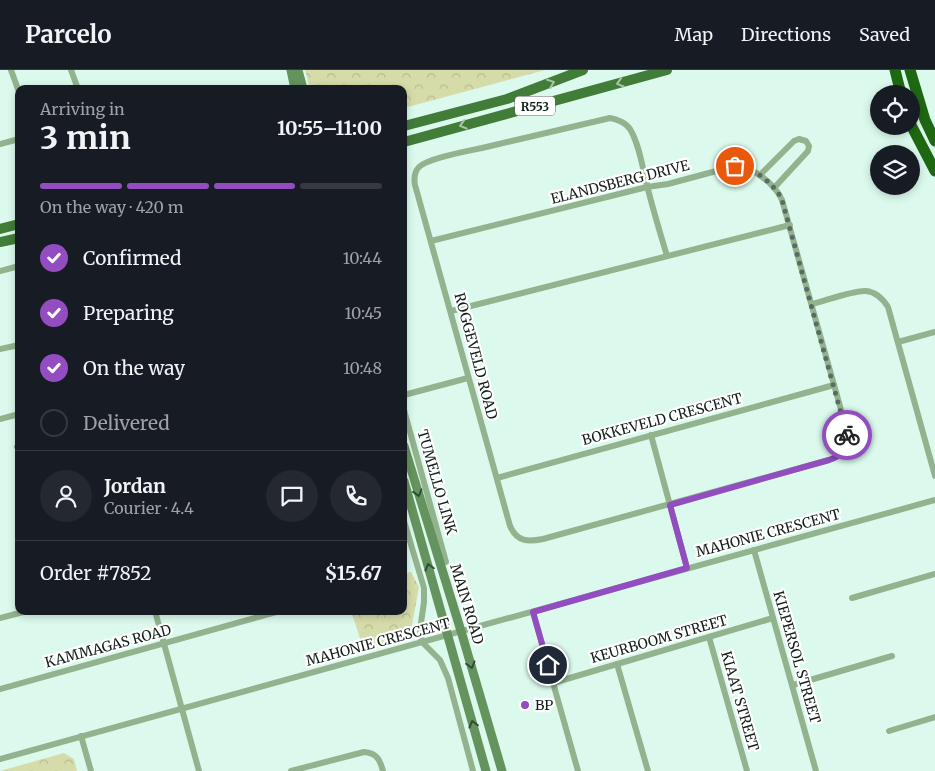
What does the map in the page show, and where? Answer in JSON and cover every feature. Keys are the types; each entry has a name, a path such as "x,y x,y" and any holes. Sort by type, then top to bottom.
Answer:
{"highway":[{"path":"895,70 899,85"},
{"path":"910,70 925,120 935,141"},
{"path":"917,135 935,171"}],"main road":[{"path":"291,70 295,85"},
{"path":"298,70 302,85"},
{"name":"R553","path":"407,125 507,98 583,70"},
{"name":"R553","path":"407,141 667,70"},
{"path":"0,229 15,225"},
{"path":"0,242 15,239"},
{"name":"MAIN ROAD","path":"407,456 502,771"},
{"name":"MAIN ROAD","path":"407,492 486,771"}],"street":[{"path":"11,70 16,85"},
{"path":"71,70 77,85"},
{"name":"ROGGEVELD ROAD","path":"647,187 631,131 621,122 610,118 449,156 422,165 416,173 415,185 510,526 515,536 522,540 530,541 544,539 670,505"},
{"path":"760,175 794,141 799,139 806,141 809,146 808,151 774,188"},
{"path":"0,144 15,140"},
{"name":"ELANDSBERG DRIVE","path":"431,242 735,166 748,168 760,175 774,188 780,195 790,225 847,431 847,440 843,452 829,460 670,505"},
{"path":"647,187 667,256"},
{"path":"451,311 790,225"},
{"path":"0,271 15,267"},
{"path":"812,304 860,291 872,292 881,298 888,307 935,476"},
{"path":"898,342 935,332"},
{"path":"0,349 15,346"},
{"path":"407,394 468,378"},
{"name":"BOKKEVELD CRESCENT","path":"497,478 834,385"},
{"path":"0,419 15,415"},
{"name":"TUMELLO LINK","path":"407,421 446,562"},
{"path":"651,435 687,568"},
{"name":"MAHONIE CRESCENT","path":"0,759 935,500"},
{"path":"407,531 424,588 420,630 422,642 440,660 448,678 473,771"},
{"name":"KIEPERSOL STREET","path":"754,550 816,771"},
{"path":"852,598 935,574"},
{"path":"533,612 578,771"},
{"path":"0,618 15,614"},
{"path":"155,615 199,771"},
{"name":"KAMMAGAS ROAD","path":"0,689 266,615"},
{"name":"KEURBOOM STREET","path":"553,683 773,618"},
{"name":"KIAAT STREET","path":"710,637 747,771"},
{"path":"793,685 892,656"},
{"path":"617,664 648,771"},
{"path":"889,731 935,718"},
{"path":"82,736 91,771"},
{"path":"290,771 300,770 360,752 367,752 375,755 380,761 383,771"}],"green space":[{"path":"305,70 545,70 407,107 407,85 309,85"},
{"path":"411,572 419,587 410,636 364,650 352,615 407,615 407,573"},
{"path":"64,753 74,759 77,771 0,771"}],"way so far":[{"path":"735,166 744,167 756,172 779,193 782,200 847,435"}],"place":[{"name":"BP","path":"525,705"}],"route":[{"path":"548,665 533,612 687,568 670,505 837,457 843,452 847,435"}]}
